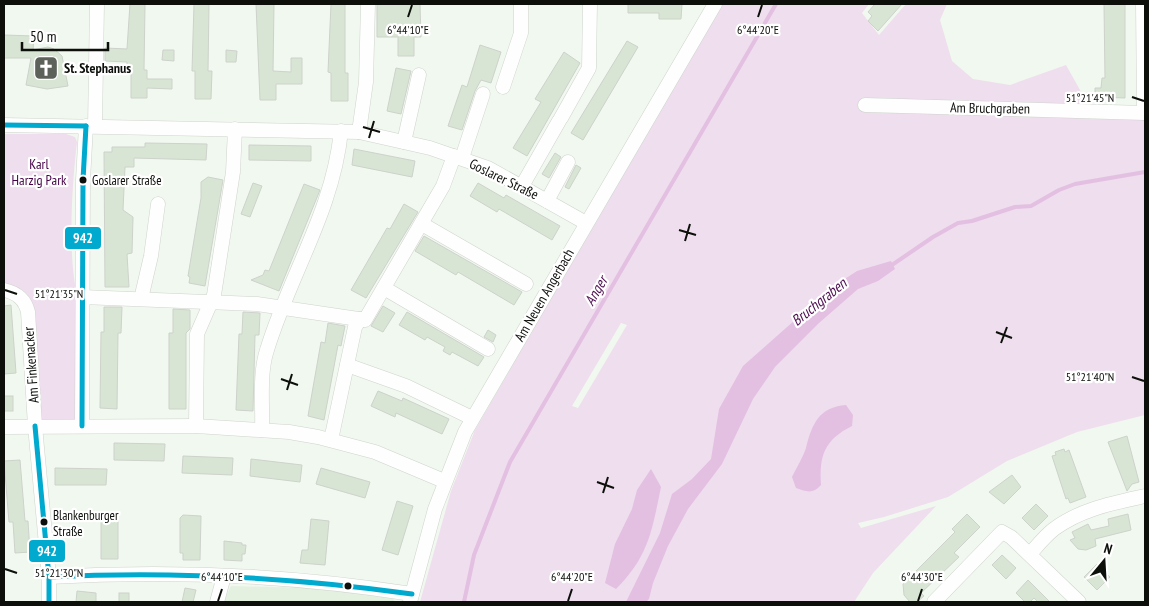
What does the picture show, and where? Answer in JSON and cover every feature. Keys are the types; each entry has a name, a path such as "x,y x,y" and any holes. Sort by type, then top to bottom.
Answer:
{"street":[{"path":"82,426 83,180 90,126 98,4"},
{"path":"359,132 366,82 368,4"},
{"path":"503,87 521,33 521,4"},
{"path":"522,186 590,68 590,4"},
{"path":"1143,4 1144,113"},
{"name":"Am Neuen Angerbach","path":"411,598 428,532 444,481 472,418 712,5"},
{"path":"404,142 419,75"},
{"path":"82,297 284,307 365,320 422,224 458,157 483,94"},
{"name":"Am Bruchgraben","path":"865,105 1144,113"},
{"name":"Goslarer Straße","path":"4,125 235,128 359,132 458,157 488,168 586,223"},
{"path":"196,426 197,334 214,294 232,172 235,128"},
{"path":"262,430 266,351 326,202 338,162 341,131"},
{"path":"547,200 568,162"},
{"path":"141,299 151,256 158,204"},
{"path":"422,224 526,284"},
{"path":"384,288 488,349"},
{"name":"Am Finkenacker","path":"4,290 15,293 26,305 49,578 49,602"},
{"path":"331,440 355,327 360,319"},
{"path":"347,365 406,386 472,418"},
{"path":"4,427 196,426 262,430 331,440 399,460 444,481"},
{"path":"1030,554 1053,530 1075,515 1095,508 1145,496"},
{"path":"934,602 1002,532 1011,537 1030,554 1079,602"},
{"path":"49,578 87,575 224,576 304,579 411,598"},
{"path":"218,602 224,576"}],"shaded area":[{"path":"231,586 311,588 393,598 395,602 223,602"}],"green space":[{"path":"721,4 869,4 862,13 879,35 906,4 947,4 940,20 952,61 973,79 1010,85 1066,65 1094,115 1145,117 1145,415 1077,432 1007,461 948,497 858,523 861,528 936,506 873,573 854,602 420,602 451,491 475,430","holes":["621,323 627,325 578,408 572,406"]},
{"name":"Karl Harzig Park","path":"4,134 66,134 75,137 77,142 72,199 72,263 78,298 79,421 38,422 33,312 4,286"}],"water":[{"path":"891,261 895,269 878,281 858,289 819,323 775,367 753,399 722,464 688,509 668,546 653,583 649,599 646,602 626,602 660,533 672,494 692,479 711,459 719,409 743,366 831,288 857,271"},
{"path":"846,405 853,415 852,426 835,437 825,450 821,466 821,485 815,490 810,491 796,488 792,477 805,451 814,424 829,409"},
{"path":"651,469 661,487 652,529 648,542 636,565 616,589 605,583 615,544 632,509 637,490"}],"building":[{"path":"130,4 145,4 144,70 147,70 147,79 172,79 172,89 147,88 147,98 131,98 131,69 127,69 127,62 105,61 105,48 127,49"},
{"path":"194,4 209,4 208,71 212,71 211,99 195,99 195,71 192,71"},
{"path":"256,4 274,4 273,71 291,72 291,58 302,58 302,84 276,84 276,100 260,100"},
{"path":"331,4 345,4 345,73 348,73 348,101 331,101 331,73 328,72"},
{"path":"377,4 420,4 421,37 414,37 414,56 398,56 398,37 377,37"},
{"path":"628,4 682,4 681,19 659,19 659,13 628,13"},
{"path":"875,4 902,4 878,31 868,21 872,16 868,12"},
{"path":"1104,4 1125,4 1125,98 1095,97 1095,88 1101,88 1102,78 1105,78"},
{"name":"St. Stephanus","path":"4,35 34,36 33,50 48,47 54,49 62,56 68,86 47,89 26,85 31,58 4,58"},
{"path":"627,41 638,47 583,140 571,133"},
{"path":"480,45 501,52 491,83 481,80 475,91 462,130 448,126 462,85 467,87"},
{"path":"163,50 174,50 174,61 162,60"},
{"path":"226,50 237,51 236,62 226,62"},
{"path":"564,52 580,63 527,156 513,148 541,102 535,99"},
{"path":"396,68 411,71 401,114 387,111"},
{"path":"145,143 207,144 206,160 134,158 134,167 125,167 123,210 133,217 132,253 127,254 129,287 105,287 104,152 112,152 112,147 145,147"},
{"path":"249,145 311,146 311,161 249,160"},
{"path":"354,149 415,161 412,177 352,165"},
{"path":"555,153 561,157 549,178 542,174"},
{"path":"576,165 581,168 569,189 565,187"},
{"path":"208,177 223,180 205,286 189,283 190,277 188,276 201,198 201,182"},
{"path":"253,183 262,186 250,217 241,214"},
{"path":"478,183 504,198 506,195 560,226 552,240 499,209 497,212 470,196"},
{"path":"304,184 320,190 279,291 251,280 263,275 265,270 269,271"},
{"path":"404,204 418,212 366,298 351,290 387,228 390,229"},
{"path":"424,236 522,292 514,305 458,272 456,275 415,251"},
{"path":"11,305 16,373 4,374 4,306"},
{"path":"383,306 395,313 383,332 371,326"},
{"path":"104,307 122,307 121,333 118,333 117,409 100,408 101,332 104,332"},
{"path":"173,309 190,310 190,329 186,333 186,409 169,409 169,333 173,333"},
{"path":"243,312 260,313 259,335 255,335 253,411 236,410 239,334 242,334"},
{"path":"407,312 484,357 478,366 452,352 450,355 443,351 445,347 427,337 425,340 399,325"},
{"path":"328,323 345,326 341,346 338,345 324,420 308,416 321,342 325,343"},
{"path":"488,330 496,335 493,342 484,337"},
{"path":"378,391 402,401 403,398 449,419 442,434 396,413 395,417 371,406"},
{"path":"4,396 13,396 13,411 4,411"},
{"path":"1127,436 1139,482 1132,484 1127,491 1108,442"},
{"path":"114,443 165,444 164,461 114,460"},
{"path":"1064,449 1065,452 1069,450 1086,497 1070,503 1068,498 1066,499 1052,456 1056,455 1055,452"},
{"path":"183,456 233,458 232,475 182,473"},
{"path":"251,459 302,465 300,482 250,476"},
{"path":"20,460 25,521 28,521 30,552 15,553 13,522 9,522 4,461"},
{"path":"55,468 107,469 106,485 55,485"},
{"path":"321,468 370,482 365,498 316,484"},
{"path":"1012,475 1021,487 1004,504 989,492"},
{"path":"397,501 413,506 398,555 382,550"},
{"path":"1036,504 1048,516 1034,530 1022,518"},
{"path":"101,513 118,514 118,559 101,559"},
{"path":"967,514 980,527 954,553 959,557 921,593 924,596 917,602 910,602 904,595 903,584 955,532 952,529"},
{"path":"1128,514 1131,530 1095,539 1096,546 1086,550 1078,549 1070,540 1075,538 1072,532 1088,524 1091,530 1109,526 1108,519"},
{"path":"183,515 201,516 200,560 183,560 183,553 180,553 180,518"},
{"path":"311,519 329,521 325,565 300,563 302,550 308,550"},
{"path":"224,541 246,545 245,554 242,554 242,561 224,560"},
{"path":"1002,555 1016,568 1006,579 992,565"},
{"path":"1097,564 1110,577 1097,590 1084,577"},
{"path":"1028,580 1050,602 1038,602 1034,598 1030,602 1025,602 1016,593"},
{"path":"185,588 196,590 193,602 182,602"},
{"path":"77,591 96,593 96,602 76,602"},
{"path":"119,593 129,593 129,602 119,602"}],"waterway":[{"name":"Anger","path":"464,602 474,555 510,462 776,4"},
{"name":"Bruchgraben","path":"889,267 933,237 958,223 972,221 1015,207 1031,206 1059,190 1075,184 1145,172"}],"transit line":[{"name":"942","path":"4,125 86,126"},
{"name":"942","path":"82,426 83,180 86,126"},
{"name":"942","path":"35,426 49,577 49,602"},
{"name":"942","path":"49,577 95,575 231,577 321,583 412,594"}],"place":[{"name":"St. Stephanus","path":"46,68"},
{"name":"Goslarer Straße","path":"83,180"},
{"name":"Blankenburger Straße","path":"44,522"}]}
